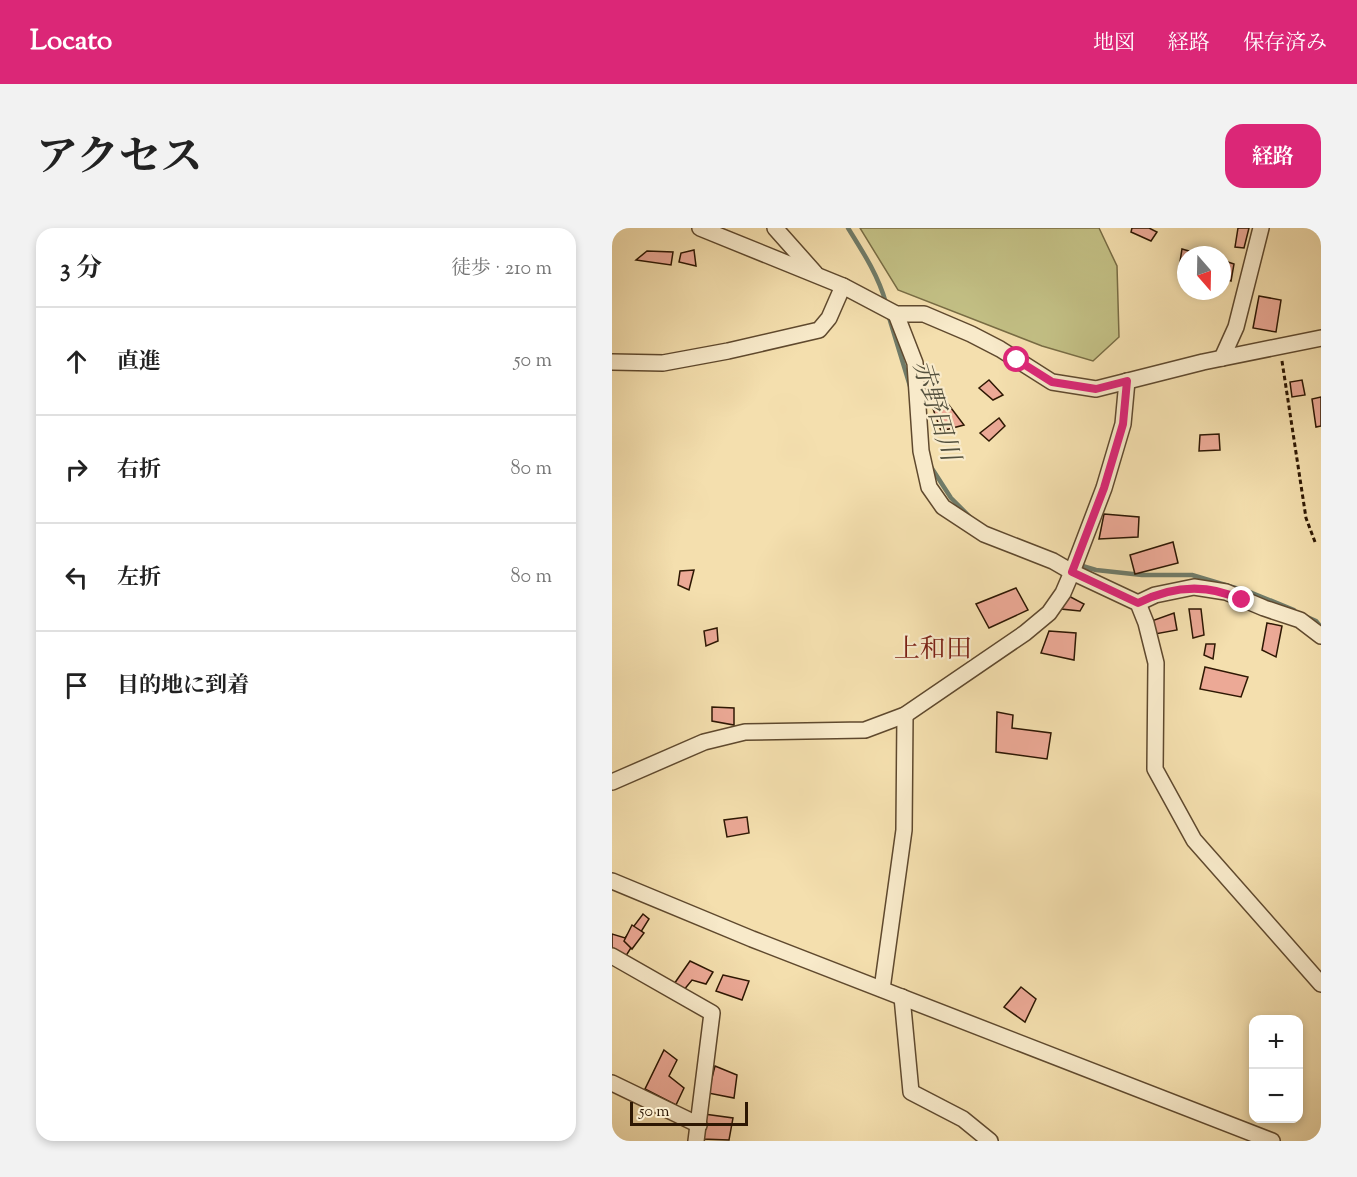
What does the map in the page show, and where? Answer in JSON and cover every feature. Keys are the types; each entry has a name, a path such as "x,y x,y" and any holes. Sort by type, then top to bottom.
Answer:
{"street":[{"path":"701,228 843,286 896,314 924,314 971,334 1000,349 1052,382 1096,389 1222,358 1321,338"},
{"path":"775,228 817,276"},
{"path":"1222,358 1236,327 1262,228"},
{"path":"612,362 663,363 819,330 829,318 843,286"},
{"path":"896,314 915,363 921,451 929,487 943,507 984,534 1053,561 1138,603 1146,623 1156,663 1155,769 1194,840 1321,984"},
{"path":"612,782 704,742 745,732 864,730 905,715 994,656 1049,613 1063,593 1104,488 1123,424 1127,381"},
{"path":"1138,603 1155,595 1194,587 1226,592 1300,620 1321,636"},
{"path":"882,989 904,830 905,715"},
{"path":"612,881 752,939 1272,1141"},
{"path":"612,956 712,1012 696,1141"},
{"path":"902,997 911,1092 963,1119 990,1141"},
{"path":"612,1083 699,1125"}],"path":[{"path":"1280,346 1306,518 1315,542"}],"shaded area":[{"path":"860,228 1099,228 1117,266 1119,337 1093,361 1042,346 898,290"}],"building":[{"path":"1132,228 1149,228 1157,232 1151,241 1131,232"},
{"path":"1238,228 1249,228 1244,248 1235,247"},
{"path":"694,250 696,266 679,262 681,253"},
{"path":"647,251 673,252 671,265 636,260"},
{"path":"1231,263 1234,264 1231,281"},
{"path":"1259,296 1281,300 1276,332 1253,328"},
{"path":"989,380 1003,395 993,400 979,388"},
{"path":"1302,380 1305,395 1292,397 1290,382"},
{"path":"1321,397 1321,426 1316,427 1312,399"},
{"path":"945,400 964,425 941,431 932,406"},
{"path":"999,418 1005,426 989,441 980,433"},
{"path":"1219,434 1220,450 1199,451 1200,435"},
{"path":"1104,514 1139,517 1138,537 1099,539"},
{"path":"1173,542 1178,563 1135,574 1130,555"},
{"path":"694,570 689,590 678,585 680,571"},
{"path":"1016,588 1028,610 989,628 976,604"},
{"path":"1063,593 1084,604 1080,611 1061,609"},
{"path":"1189,609 1201,609 1204,635 1193,638"},
{"path":"1174,613 1177,630 1155,634 1146,623"},
{"path":"1267,623 1282,626 1276,657 1262,650"},
{"path":"717,628 718,641 706,646 704,631"},
{"path":"1049,631 1076,633 1074,660 1041,653"},
{"path":"1206,644 1215,644 1213,659 1204,655"},
{"path":"1205,667 1248,677 1241,697 1200,689"},
{"path":"712,707 734,708 734,725 712,721"},
{"path":"997,712 1013,715 1012,728 1051,733 1047,759 996,752"},
{"path":"747,817 749,833 727,837 724,820"},
{"path":"643,914 649,919 624,959 612,952 612,934 625,938"},
{"path":"632,925 644,933 632,949 624,941"},
{"path":"690,961 713,972 706,984 692,980 683,991 672,987"},
{"path":"723,975 749,981 742,1000 716,991"},
{"path":"1021,987 1036,999 1025,1022 1004,1007"},
{"path":"664,1050 677,1060 669,1076 684,1088 676,1105 645,1089"},
{"path":"715,1066 737,1075 734,1098 708,1093"},
{"path":"704,1114 733,1118 729,1140 702,1139"}],"waterway":[{"name":"赤野田川","path":"848,228 865,255 886,303"},
{"name":"赤野田川","path":"888,314 910,386"},
{"name":"赤野田川","path":"931,467 951,498 970,517"},
{"name":"赤野田川","path":"1079,565 1096,570 1142,575 1192,575 1252,593 1294,610"},
{"name":"赤野田川","path":"1307,617 1316,621 1321,627"}],"district":[{"name":"上和田","path":"933,648"}],"route":[{"path":"1017,360 1052,382 1096,389 1127,381 1123,424 1104,488 1072,572 1138,603 1155,595 1194,587 1226,592 1242,600"}]}
